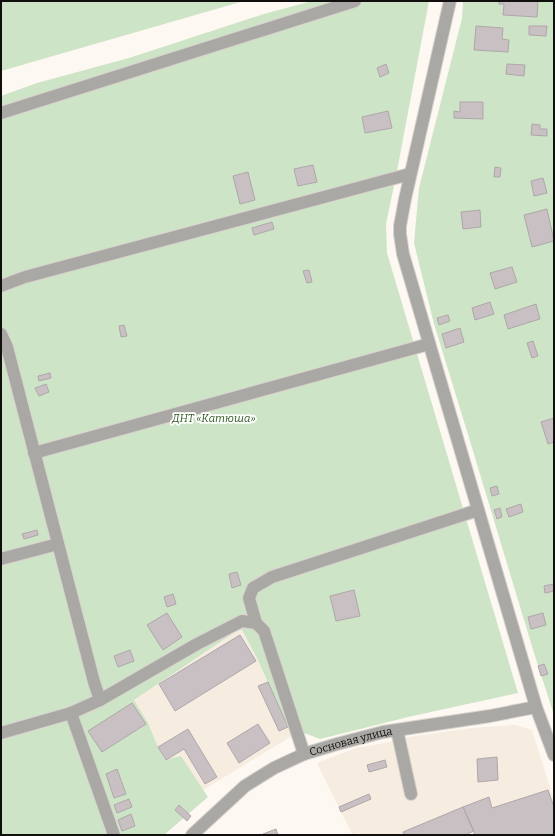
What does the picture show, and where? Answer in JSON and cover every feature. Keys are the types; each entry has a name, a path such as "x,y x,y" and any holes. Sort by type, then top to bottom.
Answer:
{"street":[{"path":"1,113 355,1"},
{"path":"450,1 410,174 402,213 400,234 403,254 536,707 554,756"},
{"path":"1,286 25,277 410,174"},
{"path":"1,334 7,347 94,682 100,700"},
{"path":"34,453 429,344"},
{"path":"304,754 264,631 256,623 249,598 253,588 272,577 478,510"},
{"path":"1,558 58,544"},
{"path":"1,733 71,713 100,700 197,644 242,621 256,623"},
{"name":"Сосновая улица","path":"192,835 245,786 274,768 304,754 363,736 490,716 536,707"},
{"path":"71,713 114,835"},
{"path":"396,730 411,794"}],"shaded area":[{"path":"241,628 257,658 292,736 203,790 181,756 166,760 158,747 148,723 134,700"},
{"path":"515,725 532,730 554,800 554,835 352,834 317,763 356,748 409,737 472,728"}],"green space":[{"path":"1,1 244,1 1,71"},
{"name":"ДНТ «Катюша»","path":"312,1 429,1 386,224 387,253 518,693 408,717 320,739 288,727 257,658 241,628 134,700 148,723 165,760 181,756 208,797 164,835 1,835 1,96 37,83 129,58 264,14"},
{"path":"463,1 554,1 554,715 434,324 414,243 419,188 462,18"}],"building":[{"path":"499,1 538,1 537,17 503,15 504,4 499,4"},
{"path":"476,26 503,28 502,39 509,40 508,52 474,50"},
{"path":"529,26 547,26 546,36 529,35"},
{"path":"386,64 389,73 380,77 377,68"},
{"path":"507,64 525,65 524,76 506,74"},
{"path":"460,102 483,102 483,119 454,118 454,111 460,112"},
{"path":"388,111 392,128 365,133 362,117"},
{"path":"532,124 540,125 540,129 547,129 547,136 531,135"},
{"path":"313,165 317,182 298,186 294,169"},
{"path":"495,167 501,168 500,177 494,177"},
{"path":"248,172 255,200 240,204 233,176"},
{"path":"543,178 547,193 534,196 531,181"},
{"path":"547,209 554,241 532,247 524,215"},
{"path":"480,210 481,227 463,229 461,212"},
{"path":"272,222 274,229 254,235 252,228"},
{"path":"512,267 517,282 495,289 490,273"},
{"path":"309,270 312,282 307,283 303,271"},
{"path":"490,302 494,314 475,320 472,308"},
{"path":"536,304 540,319 508,329 504,315"},
{"path":"448,315 450,321 439,325 437,318"},
{"path":"124,325 127,336 121,337 119,326"},
{"path":"460,328 464,342 446,348 442,334"},
{"path":"533,341 538,356 532,358 527,343"},
{"path":"50,373 51,378 39,381 38,376"},
{"path":"46,384 49,392 39,396 35,388"},
{"path":"554,418 554,442 548,444 541,422"},
{"path":"497,486 499,494 492,496 490,488"},
{"path":"521,504 523,512 509,517 506,509"},
{"path":"500,508 502,517 497,519 494,510"},
{"path":"37,530 38,535 24,539 22,534"},
{"path":"237,572 241,585 232,588 229,574"},
{"path":"554,584 554,591 545,593 544,586"},
{"path":"354,590 360,616 336,621 330,596"},
{"path":"173,594 176,604 167,607 164,597"},
{"path":"167,613 182,637 163,650 147,625"},
{"path":"543,613 546,625 531,629 528,617"},
{"path":"240,635 256,661 175,711 159,684"},
{"path":"130,650 134,661 118,667 114,656"},
{"path":"544,664 548,674 541,676 538,666"},
{"path":"268,682 288,727 279,731 258,686"},
{"path":"132,703 146,724 102,752 88,731"},
{"path":"258,724 270,743 239,763 227,743"},
{"path":"188,729 217,777 205,784 184,749 166,760 158,747"},
{"path":"497,757 498,780 478,782 477,759"},
{"path":"385,760 387,767 369,772 367,765"},
{"path":"117,769 126,794 114,798 106,774"},
{"path":"548,790 554,807 554,835 475,835 463,807 489,797 492,808"},
{"path":"369,794 371,799 341,812 339,807"},
{"path":"129,799 132,807 117,813 114,805"},
{"path":"179,805 191,816 187,821 175,810"},
{"path":"463,807 474,831 467,834 468,835 404,835 403,832"},
{"path":"131,814 135,826 122,831 118,820"},
{"path":"276,829 278,835 263,834"}]}
